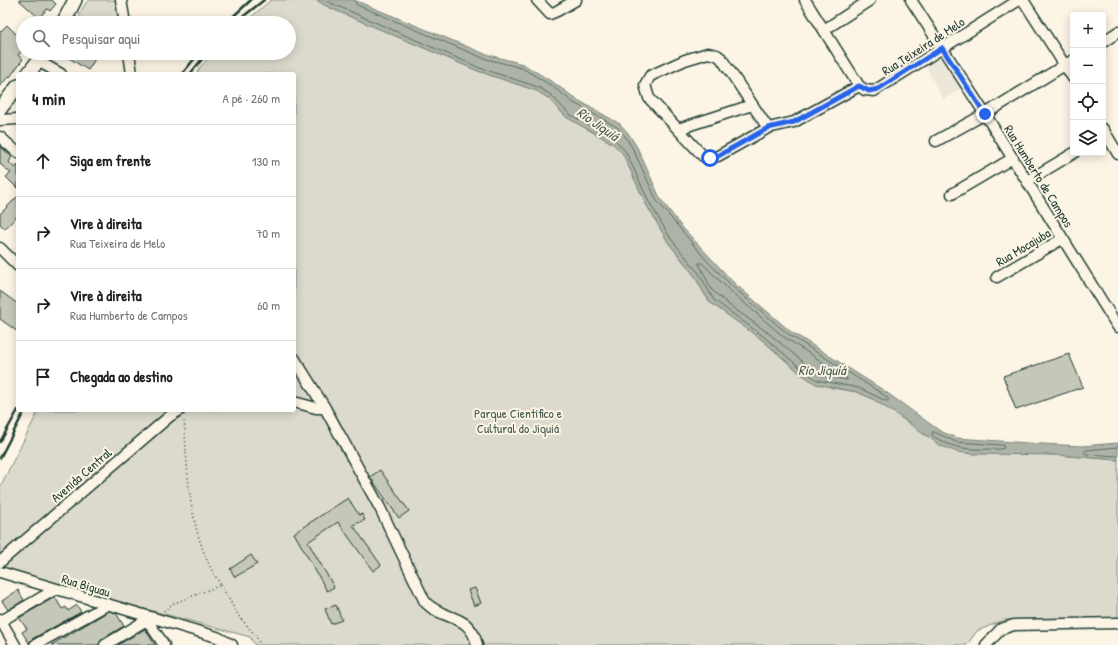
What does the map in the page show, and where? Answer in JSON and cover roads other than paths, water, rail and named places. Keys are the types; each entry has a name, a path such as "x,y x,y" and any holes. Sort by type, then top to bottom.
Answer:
{"main road":[{"path":"69,16 75,0"},
{"path":"0,109 16,89"}],"street":[{"path":"121,0 124,16"},
{"path":"537,0 548,12 554,13 576,0"},
{"path":"768,128 721,58 713,53 704,54 650,76 645,85 649,98 703,156 710,158 718,156 768,128 794,122 859,86 805,0"},
{"path":"824,30 870,0"},
{"name":"Rua Humberto de Campos","path":"911,0 985,114 1118,327"},
{"name":"Rua Teixeira de Melo","path":"859,86 869,91 878,89 1019,0"},
{"path":"936,140 985,114 1069,62 1023,0"},
{"path":"1106,40 1118,32"},
{"path":"130,60 132,72"},
{"path":"35,66 54,72"},
{"path":"678,129 752,105"},
{"path":"0,120 16,119"},
{"path":"1106,136 1118,154"},
{"path":"0,137 16,151"},
{"path":"1027,181 1070,155"},
{"path":"952,194 1012,158"},
{"name":"Rua Mocajuba","path":"997,277 1062,238"},
{"path":"0,249 16,264"},
{"path":"296,361 325,408 380,508 425,602 436,611 465,623 473,632 477,645"},
{"path":"296,403 316,408 325,408"},
{"name":"Avenida Central","path":"0,562 170,416 182,413"},
{"name":"Rua Biguau","path":"0,572 154,620 217,637 232,645"},
{"path":"15,645 1,620 56,589"},
{"path":"36,645 107,605"},
{"path":"105,645 154,620 164,645"},
{"path":"986,645 1001,629 1014,625 1118,623"}],"water":[{"name":"Rio Jiquiá","path":"316,0 354,0 485,54 523,64 554,83 576,99 620,124 637,147 660,198 681,226 734,283 790,331 883,390 940,431 957,438 1042,444 1082,446 1118,443 1118,460 1057,455 974,454 957,452 939,445 913,425 871,398 857,392 816,384 801,374 761,339 711,303 694,275 668,242 646,204 623,154 612,143 566,117 548,98 537,91 478,71 330,8"}],"railway":[{"path":"234,16 251,0"},
{"path":"244,16 264,0"},
{"path":"184,72 193,60"},
{"path":"192,72 201,60"},
{"path":"0,442 17,412"},
{"path":"0,458 24,412"}],"park label":[{"name":"Parque Científico e Cultural do Jiquiá","path":"518,420"}]}
